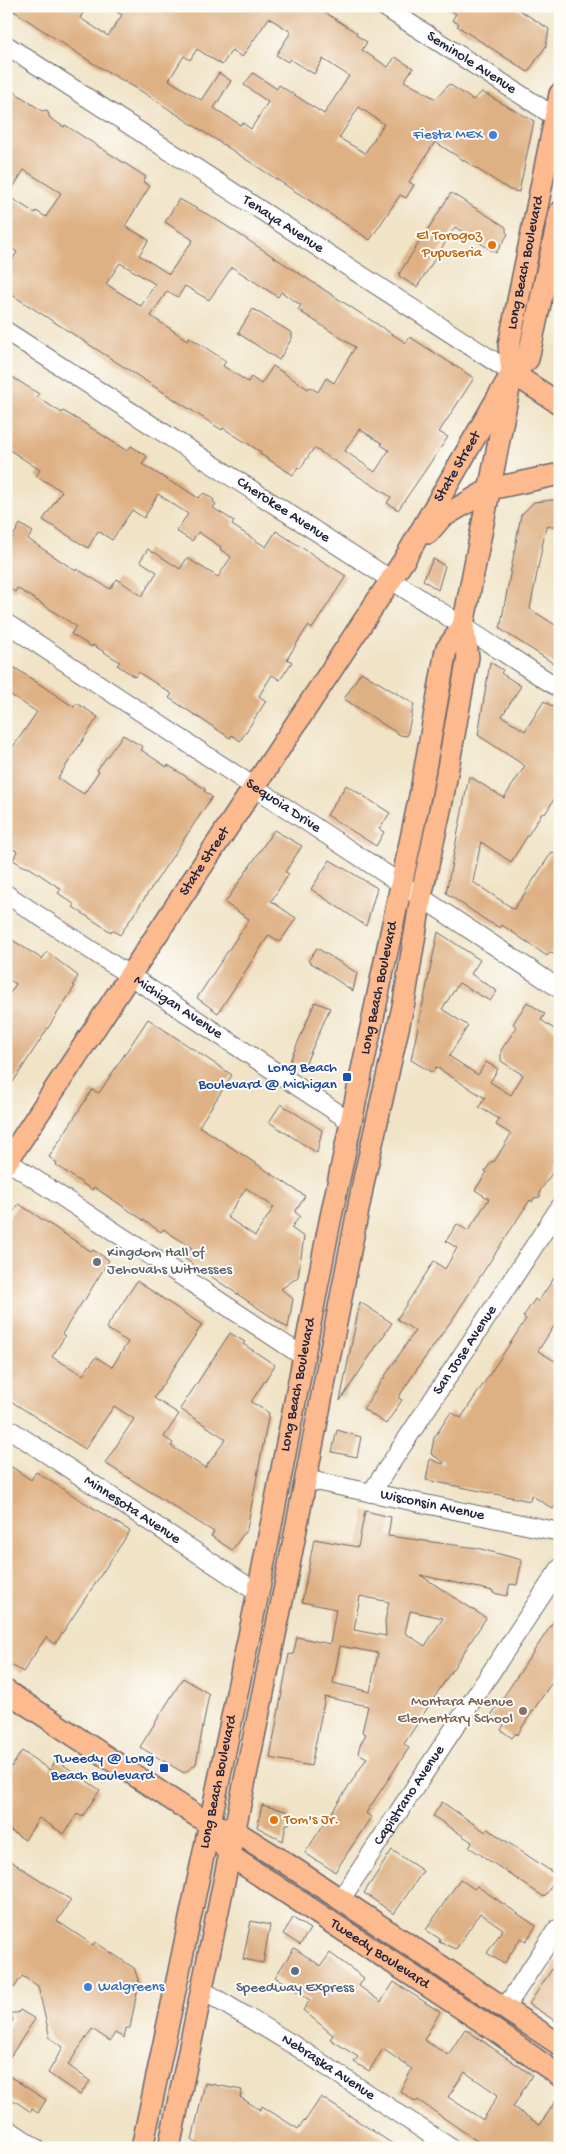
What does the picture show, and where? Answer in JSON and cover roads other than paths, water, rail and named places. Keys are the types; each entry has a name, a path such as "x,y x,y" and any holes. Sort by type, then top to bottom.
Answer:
{"main road":[{"name":"Long Beach Boulevard","path":"169,2148 284,1596 312,1442 364,1179 404,1002 421,897 442,801 468,657 463,626 512,373 509,345 557,118 560,94"},
{"name":"Long Beach Boulevard","path":"512,373 528,359 560,212"},
{"name":"Tenaya Avenue","path":"512,373 560,404"},
{"name":"State Street","path":"7,1161 404,560 512,373"},
{"name":"State Street","path":"404,560 441,518 490,489 560,474"},
{"name":"Long Beach Boulevard","path":"142,2148 258,1593 350,1122 421,791 446,650 463,626"},
{"path":"304,1357 310,1362 314,1371 303,1428 306,1436 312,1442"},
{"name":"Tweedy Boulevard","path":"6,1691 209,1824 235,1831 341,1899 560,2045"},
{"name":"Tweedy Boulevard","path":"209,1824 229,1854 560,2076"}],"street":[{"name":"Seminole Avenue","path":"383,6 557,118"},
{"name":"Tenaya Avenue","path":"6,45 512,373"},
{"name":"Cherokee Avenue","path":"6,331 560,688"},
{"name":"Sequoia Drive","path":"6,623 560,989"},
{"name":"Michigan Avenue","path":"6,894 350,1122"},
{"path":"7,1161 304,1357"},
{"name":"San Jose Avenue","path":"371,1493 560,1207"},
{"name":"Minnesota Avenue","path":"6,1427 258,1593"},
{"name":"Wisconsin Avenue","path":"305,1480 560,1532"},
{"name":"Capistrano Avenue","path":"341,1899 560,1568"},
{"path":"505,2008 557,1929"},
{"name":"Nebraska Avenue","path":"202,1990 297,2047 451,2148"},
{"path":"6,2128 36,2148"}],"place":[{"name":"Fiesta MEX","path":"493,135"},
{"name":"El Torogoz Pupuseria","path":"492,245"},
{"name":"Long Beach Boulevard @ Michigan","path":"347,1077"},
{"name":"Kingdom Hall of Jehovahs Witnesses","path":"97,1262"},
{"name":"Montara Avenue Elementary School","path":"523,1711"},
{"name":"Tweedy @ Long Beach Boulevard","path":"164,1768"},
{"name":"Tom's Jr.","path":"274,1820"},
{"name":"Speedway Express","path":"295,1971"},
{"name":"Walgreens","path":"88,1987"}]}
